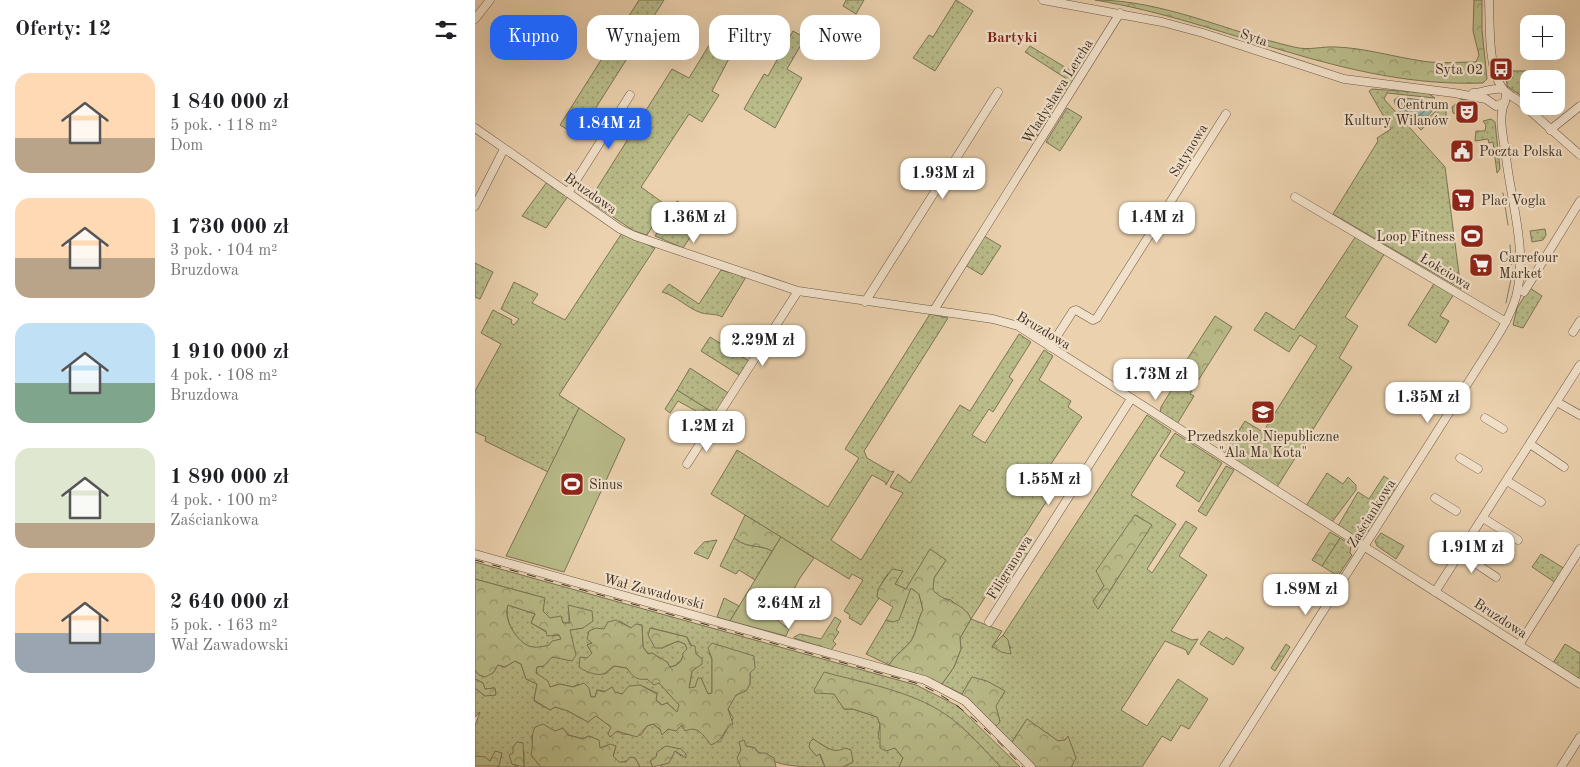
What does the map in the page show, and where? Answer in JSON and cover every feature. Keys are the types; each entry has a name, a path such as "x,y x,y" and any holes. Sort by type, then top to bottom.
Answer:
{"street":[{"path":"475,20 490,0"},
{"name":"Syta","path":"1043,0 1120,13 1203,33 1343,80 1456,93 1484,92 1497,88 1504,91"},
{"path":"1489,0 1494,64 1491,103 1503,134"},
{"name":"Władysława Lercha","path":"934,310 1120,13"},
{"path":"1494,64 1504,91 1503,134"},
{"path":"1504,91 1520,102"},
{"path":"865,302 998,92"},
{"name":"Syta","path":"1456,93 1491,103 1504,103"},
{"path":"568,193 630,95"},
{"path":"1504,103 1516,103 1520,106"},
{"path":"1550,130 1580,106"},
{"name":"Satynowa","path":"1050,347 1073,311 1076,310 1093,320 1097,318 1226,114"},
{"path":"1532,115 1580,156"},
{"name":"Bruzdowa","path":"475,128 568,193 635,236 798,291 865,302 934,310 1012,324 1580,684"},
{"name":"Zaściankowa","path":"1224,767 1267,702 1506,322 1516,297 1519,282 1517,234 1513,229 1512,215 1514,207 1503,134"},
{"path":"475,206 504,148"},
{"name":"Łokciowa","path":"1295,197 1506,322"},
{"path":"1524,292 1580,202"},
{"path":"687,464 798,291"},
{"path":"1573,332 1580,321"},
{"path":"1435,592 1580,365"},
{"name":"Filigranowa","path":"989,622 1131,399"},
{"path":"1557,402 1580,415"},
{"path":"1485,418 1503,429"},
{"path":"1530,444 1564,467"},
{"path":"1460,458 1478,470"},
{"path":"1507,481 1541,502"},
{"path":"1435,498 1455,510"},
{"path":"1483,518 1518,540"},
{"path":"1519,645 1580,549"},
{"path":"1460,553 1496,577"},
{"name":"Wał Zawadowski","path":"475,554 925,680 953,693 971,706 1031,767"},
{"path":"1561,767 1580,737"}],"green space":[{"path":"639,0 664,0 655,15 630,15"},
{"path":"846,0 864,0 856,14 843,6"},
{"path":"956,0 973,11 935,71 913,58 929,35 933,37"},
{"path":"1095,0 1121,1 1146,5 1196,18 1269,41 1300,48 1347,48 1442,63 1476,62 1479,55 1473,31 1474,0 1482,0 1482,30 1487,79 1483,83 1432,82 1382,75 1334,65 1144,10"},
{"path":"793,31 800,35 800,47 787,69 802,78 775,128 744,109 764,74 768,76 777,60 790,60 790,36"},
{"path":"709,45 709,60 728,60 712,91 719,95 702,122 689,114 641,187 666,205 647,235 634,231 589,201 672,69 689,78"},
{"path":"1030,46 1078,75 1039,136 1036,135 1070,81 1025,52"},
{"path":"601,60 626,60 578,136 560,125"},
{"path":"1506,71 1520,71 1520,95 1507,86"},
{"path":"1372,89 1428,93 1435,98 1387,93 1384,99 1445,167 1461,289 1333,214 1378,141 1377,138 1391,129 1369,91"},
{"path":"1462,99 1475,100 1476,103 1473,110 1467,105 1461,106 1459,110 1462,115 1453,113 1452,107"},
{"path":"1435,103 1446,110 1446,119 1443,121 1437,115 1421,130 1418,127 1436,111"},
{"path":"1067,108 1082,117 1060,151 1046,142"},
{"path":"1491,119 1495,122 1500,169 1497,173 1493,142 1489,143 1488,139 1475,141 1476,131 1485,131 1486,125 1483,121"},
{"path":"547,182 568,196 546,228 522,216"},
{"path":"677,201 703,218 683,248 655,236"},
{"path":"1545,229 1546,235 1543,240 1532,242 1530,231"},
{"path":"622,233 655,248 559,395 579,408 548,472 485,441 486,437 475,432 475,391 501,344 481,333 493,310 512,320 511,323 514,325 519,319 501,309 514,282 538,294 532,303 565,320"},
{"path":"984,236 1001,246 982,275 965,265"},
{"path":"1356,236 1385,253 1345,317 1358,326 1339,358 1352,367 1277,487 1224,454 1245,421 1263,432 1317,346 1300,335 1289,352 1254,330 1266,312 1294,330"},
{"path":"475,263 493,272 480,299 475,297"},
{"path":"721,270 746,277 722,317 692,309 673,296 662,292 669,284 699,304"},
{"path":"1435,282 1454,294 1440,316 1449,321 1436,343 1408,325"},
{"path":"1530,288 1542,296 1523,328 1513,325 1517,308"},
{"path":"930,314 948,318 864,451 867,458 891,472 894,471 886,485 885,482 872,475 831,540 861,560 903,493 890,487 898,474 910,483 960,405 970,411 1019,334 1031,342 1009,377 1013,380 993,412 989,409 972,435 985,443 1044,350 1053,356 1039,380 1071,401 1068,407 1082,417 1045,473 1059,482 1017,547 1029,555 1023,564 1011,557 971,619 951,600 938,597 933,590 934,578 946,560 930,550 906,589 895,584 896,569 889,573 879,588 877,596 879,598 861,625 849,618 850,615 844,611 863,580 852,574 849,579 711,494 737,450 828,507 859,458 845,449"},
{"path":"1215,316 1232,327 1196,384 1179,372"},
{"path":"710,337 749,361 739,375 701,351"},
{"path":"690,368 730,394 717,415 677,390"},
{"path":"1181,380 1194,387 1190,394 1194,396 1177,424 1160,415 1161,407 1177,381"},
{"path":"677,390 717,415 707,430 700,426 703,420 694,414 696,411 678,401 670,413 665,409"},
{"name":"Sinus","path":"579,408 625,439 564,572 506,556"},
{"path":"1147,415 1171,431 1131,495 1176,524 1147,569 1152,573 1186,521 1197,528 1179,556 1207,575 1171,631 1192,640 1198,639 1188,655 1186,650 1165,641 1121,710 1147,726 1178,679 1208,699 1189,729 1181,725 1171,741 1162,736 1142,767 1071,767 1076,758 1068,737 1065,740 1058,741 1027,719 1012,742 996,726 1000,721 995,706 1005,692 972,677 962,694 942,684 954,667 961,649 960,638 971,619 1002,631 992,647 1011,648 1003,635","holes":["1136,515 1151,525 1099,608 1093,601 1104,586"]},
{"path":"1175,433 1222,463 1199,502 1176,486 1185,472 1160,456"},
{"path":"1226,466 1234,470 1206,516 1198,511"},
{"path":"1327,473 1343,484 1348,477 1356,485 1356,490 1332,522 1306,506"},
{"path":"1384,476 1397,485 1366,534 1357,538 1338,526 1358,492 1369,499"},
{"path":"745,515 781,537 772,551 745,544 734,538"},
{"path":"1135,515 1152,525 1098,609 1093,601 1104,586 1096,571"},
{"path":"1330,532 1340,538 1322,566 1312,560"},
{"path":"1381,533 1404,546 1396,559 1377,546 1375,541"},
{"path":"781,537 814,558 800,578 778,618 778,621 789,629 786,636 730,621"},
{"path":"734,538 745,544 772,551 755,580 739,570 736,574 720,566"},
{"path":"1340,538 1351,545 1350,553 1352,555 1338,576 1322,566"},
{"path":"717,540 708,559 694,553 704,542"},
{"path":"930,549 946,560 934,578 933,590 958,605 968,613 971,619 960,638 961,649 954,667 942,684 889,665 909,644 913,637 923,610 919,594 911,588 899,620 893,622 886,620 893,607 877,597 878,589 892,569 903,571 895,584 906,589"},
{"path":"1541,554 1565,569 1556,583 1532,567"},
{"path":"475,562 916,685 958,706 1020,767 1001,767 943,713 824,692 835,694 844,709 853,709 877,717 880,724 878,738 895,748 903,758 899,767 843,767 853,762 852,757 840,751 831,750 813,739 825,767 786,765 768,759 755,748 746,746 741,750 741,767 660,767 675,752 650,761 653,767 640,767 635,758 620,763 613,757 616,746 600,748 589,736 583,739 555,731 531,736 534,747 531,755 541,767 524,767 522,747 513,753 512,764 519,767 498,767 502,753 490,761 475,756 475,726 480,712 475,717 475,688 485,696 495,688 485,689 483,683 475,679 475,670 479,675 493,673 498,665 505,667 515,661 521,664 526,679 537,684 534,701 550,710 555,707 568,711 580,718 596,716 622,734 641,735 647,726 653,724 664,733 670,728 684,726 699,731 720,742 733,718 728,709 737,695 746,691 750,684 750,673 709,653 712,659 712,693 708,694 701,678 696,687 689,689 692,671 701,664 702,659 696,654 687,637 651,628 662,648 678,641 685,644 687,649 682,658 676,665 670,667 652,653 648,654 643,647 642,625 631,628 620,621 604,629 592,643 587,645 592,653 587,658 592,672 605,674 614,666 627,668 637,677 658,682 680,705 677,712 667,703 662,705 656,700 657,693 640,685 623,694 597,690 595,697 591,697 578,684 573,687 560,684 550,687 536,673 537,667 544,666 570,630 583,628 569,605 569,624 550,618 543,611 544,598 475,579","holes":["681,749 681,756 675,751"]},
{"path":"475,579 545,598 543,611 550,618 561,616 563,623 570,623 568,605 592,611 593,621 583,628 570,630 576,655 572,661 552,657 544,666 537,667 536,673 548,681 550,687 560,684 573,687 584,683 589,688 591,697 595,697 597,690 604,692 612,687 615,692 622,694 629,686 640,685 657,694 656,700 662,705 667,703 677,712 679,705 659,683 654,685 647,679 638,679 627,668 614,666 606,673 597,674 590,673 579,667 580,657 587,658 592,653 587,645 592,643 587,639 589,631 596,628 604,629 608,622 616,620 631,628 636,624 642,625 643,647 648,654 652,653 667,662 670,667 681,661 683,653 687,649 685,644 678,641 662,648 655,648 648,635 650,628 687,637 690,645 695,646 696,654 702,659 702,664 692,671 689,688 695,687 698,678 701,678 708,694 712,693 712,659 708,648 712,643 754,656 755,668 750,673 750,684 746,691 736,695 728,709 733,724 716,743 711,745 700,732 693,729 685,731 682,725 676,731 668,729 662,735 660,729 653,724 647,726 637,737 617,731 610,737 608,734 611,727 596,716 588,722 568,711 555,707 550,710 534,700 537,684 526,679 521,664 515,661 505,667 498,665 493,673 485,677 479,675 475,670","holes":["508,605 535,614 531,623 546,631 547,636 559,635 561,639 552,641 549,645 537,647 528,646 521,641 513,632 508,621"]},
{"path":"911,588 919,594 923,610 911,641 889,665 866,654 886,620 893,622 904,608 907,594"},
{"path":"724,598 739,606 730,621 717,617"},
{"path":"508,605 535,614 531,623 553,636 559,635 561,639 542,648 535,648 523,643 510,625 507,611"},
{"path":"835,617 841,621 836,630 839,632 833,641 836,644 831,650 794,638 800,634 821,639"},
{"path":"1209,631 1224,640 1226,637 1244,648 1233,665 1200,644"},
{"path":"1003,635 1008,640 1011,654 1001,652 992,646"},
{"path":"1286,644 1290,647 1275,671 1271,668"},
{"path":"1565,644 1580,653 1580,676 1578,678 1553,663"},
{"path":"824,672 887,688 932,706 960,726 1001,767 899,767 903,758 895,748 886,751 880,748 880,724 877,717 853,709 844,709 834,694 815,693 814,690"},
{"path":"972,677 987,681 1005,691 996,706 1000,722 996,726 962,694"},
{"path":"475,679 483,683 485,689 495,688 496,695 485,696 475,688"},
{"path":"1027,719 1058,741 1065,740 1068,736 1076,758 1071,767 1036,767 1012,742"},
{"path":"543,724 555,731 563,728 568,735 583,739 589,736 599,740 600,748 610,744 616,746 613,756 619,762 626,762 630,757 635,758 640,767 541,767 531,755 535,727"},
{"path":"813,739 832,750 845,748 851,750 853,762 843,767 825,767 820,754 816,756 809,747"},
{"path":"744,740 746,746 755,748 758,753 765,753 774,758 776,767 741,767 737,758 741,750 739,742"},
{"path":"517,742 523,743 524,767 512,764 509,755 513,753 513,747"},
{"path":"666,746 681,749 686,754 686,758 675,751 669,763 653,767 650,761 656,757 657,752"},
{"path":"495,751 502,753 499,766 475,766 475,756 485,757 490,761"}],"water":[{"path":"1398,97 1427,101 1433,110 1424,120 1415,123 1397,108 1394,100"}],"waterway":[{"path":"1503,193 1508,225"},
{"path":"1510,245 1512,273"},
{"path":"1506,303 1511,279"}],"railway":[{"path":"475,560 919,684 949,700 975,720 1023,767"}],"place":[{"name":"Syta 02","path":"1501,69"},
{"name":"Centrum Kultury Wilanów","path":"1467,112"},
{"name":"Poczta Polska","path":"1462,151"},
{"name":"Plac Vogla","path":"1463,200"},
{"name":"Loop Fitness","path":"1472,236"},
{"name":"Carrefour Market","path":"1481,265"},
{"name":"Przedszkole Niepubliczne \"Ala Ma Kota\"","path":"1263,412"},
{"name":"Sinus","path":"572,484"}],"district":[{"name":"Bartyki","path":"1012,37"}]}
